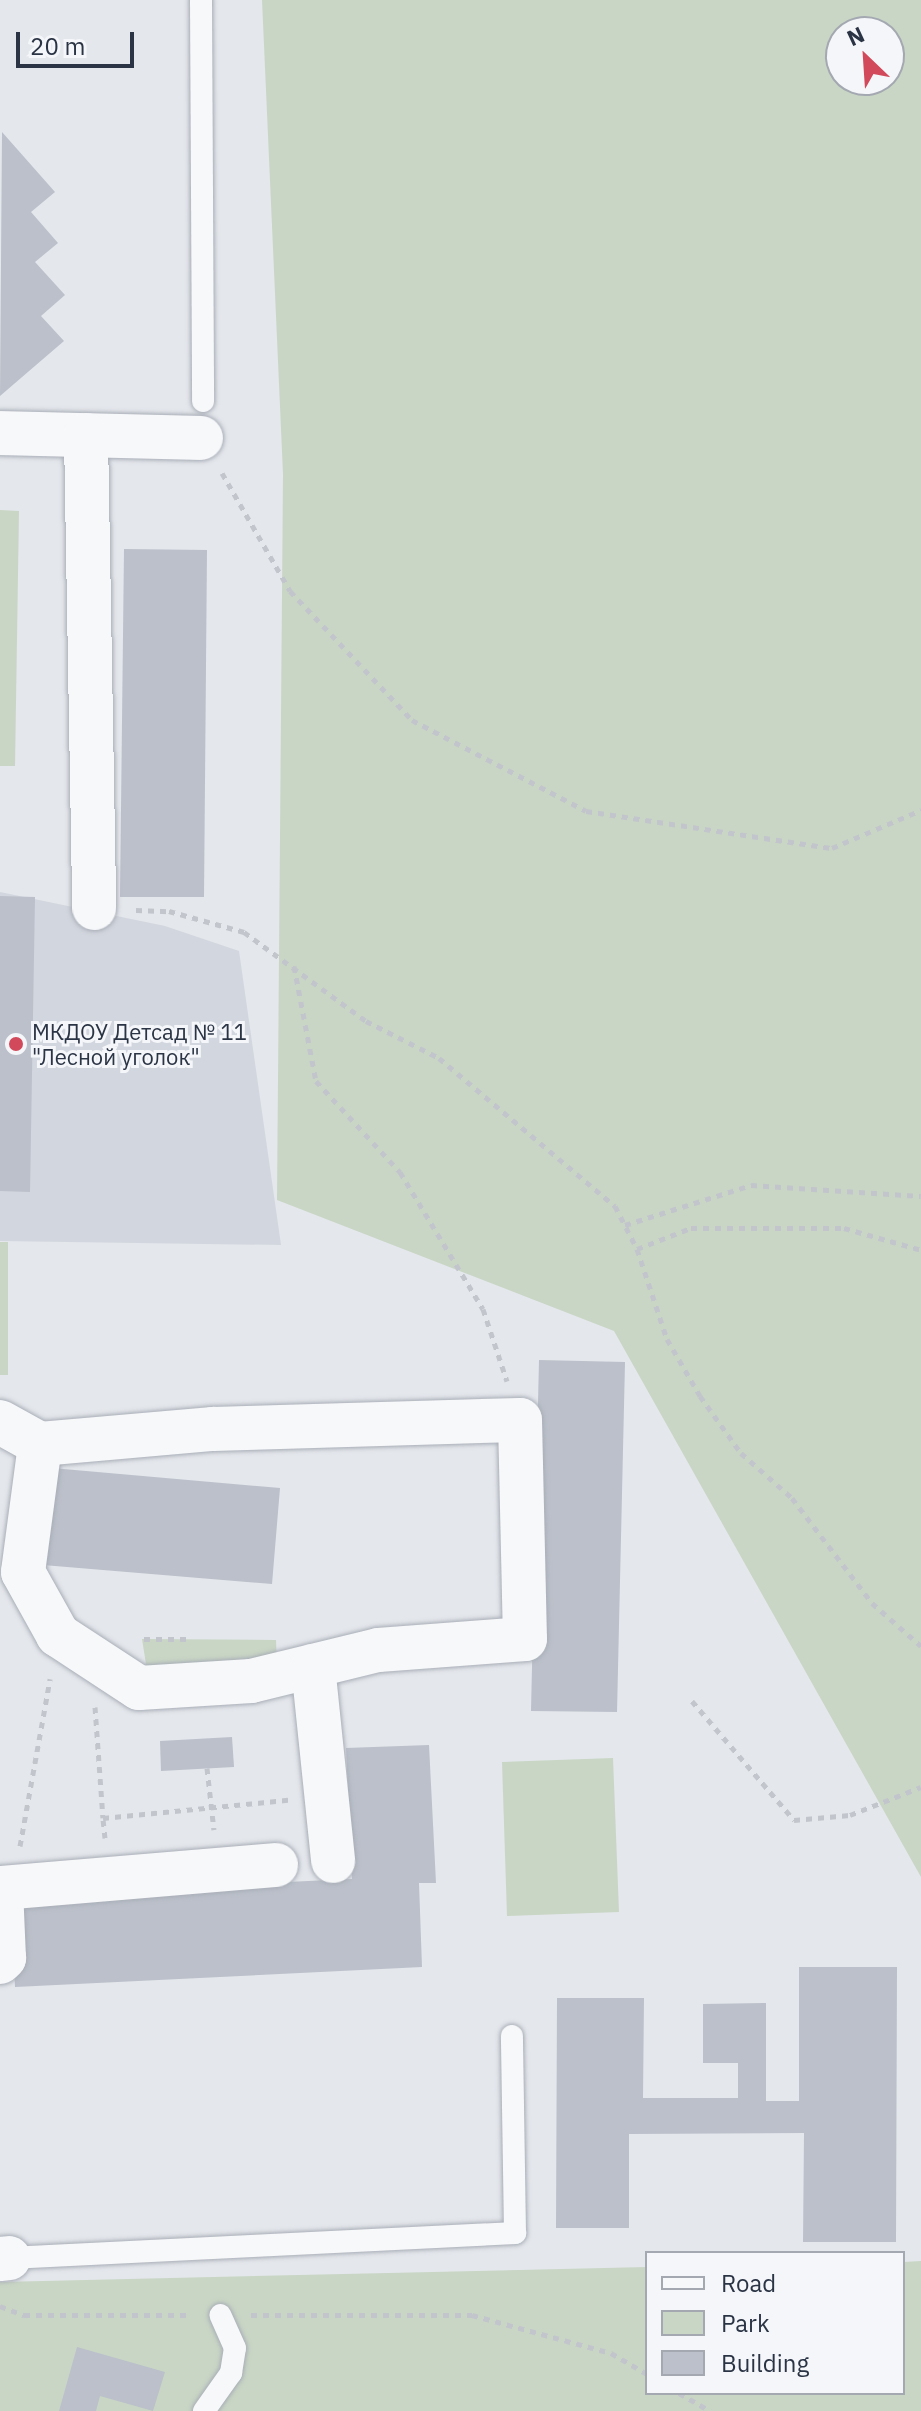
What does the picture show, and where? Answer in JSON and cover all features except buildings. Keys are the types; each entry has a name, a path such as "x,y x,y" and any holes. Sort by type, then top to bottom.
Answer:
{"street":[{"path":"0,433 86,435 202,419"},
{"path":"86,435 94,908"},
{"path":"0,1422 40,1444 213,1429 520,1420 525,1639 378,1650 251,1681 139,1688 74,1645 12,1573 40,1444"},
{"path":"313,1666 333,1861"},
{"path":"0,1962 4,1958 1,1888 276,1865"}],"lane":[{"path":"201,0 202,419"},
{"path":"5,2259 515,2233 512,2036"},
{"path":"204,2411 231,2373 235,2348 220,2315"}],"path":[{"path":"202,419 290,591 412,720 586,811 832,848 921,810"},
{"path":"94,908 169,911 244,932 366,1021 439,1058 615,1206 637,1249 667,1339 741,1453 792,1498 872,1603 921,1646"},
{"path":"294,966 316,1081 400,1172 483,1309 520,1420"},
{"path":"625,1225 751,1185 921,1196"},
{"path":"637,1249 691,1228 844,1228 921,1250"},
{"path":"127,1633 142,1639 201,1639"},
{"path":"74,1645 106,1847"},
{"path":"13,1887 74,1645"},
{"path":"692,1701 794,1820 850,1815 921,1787"},
{"path":"207,1768 215,1835"},
{"path":"103,1818 326,1796"},
{"path":"0,2306 24,2315 472,2315 611,2353 645,2373"},
{"path":"682,2395 710,2411"}],"shaded area":[{"path":"0,892 165,926 239,951 281,1245 0,1241"}],"green space":[{"path":"262,0 921,0 921,1877 614,1331 277,1200 283,474"},
{"path":"0,510 19,511 15,766 0,766"},
{"path":"0,1242 8,1242 8,1375 0,1375"},
{"path":"142,1639 276,1640 277,1668 149,1683"},
{"path":"613,1758 619,1912 507,1916 502,1762"},
{"path":"921,2261 921,2411 0,2411 0,2282 645,2267 645,2395 905,2395 905,2262"}],"place":[{"name":"МКДОУ Детсад № 11 \"Лесной уголок\"","path":"16,1044"}]}
